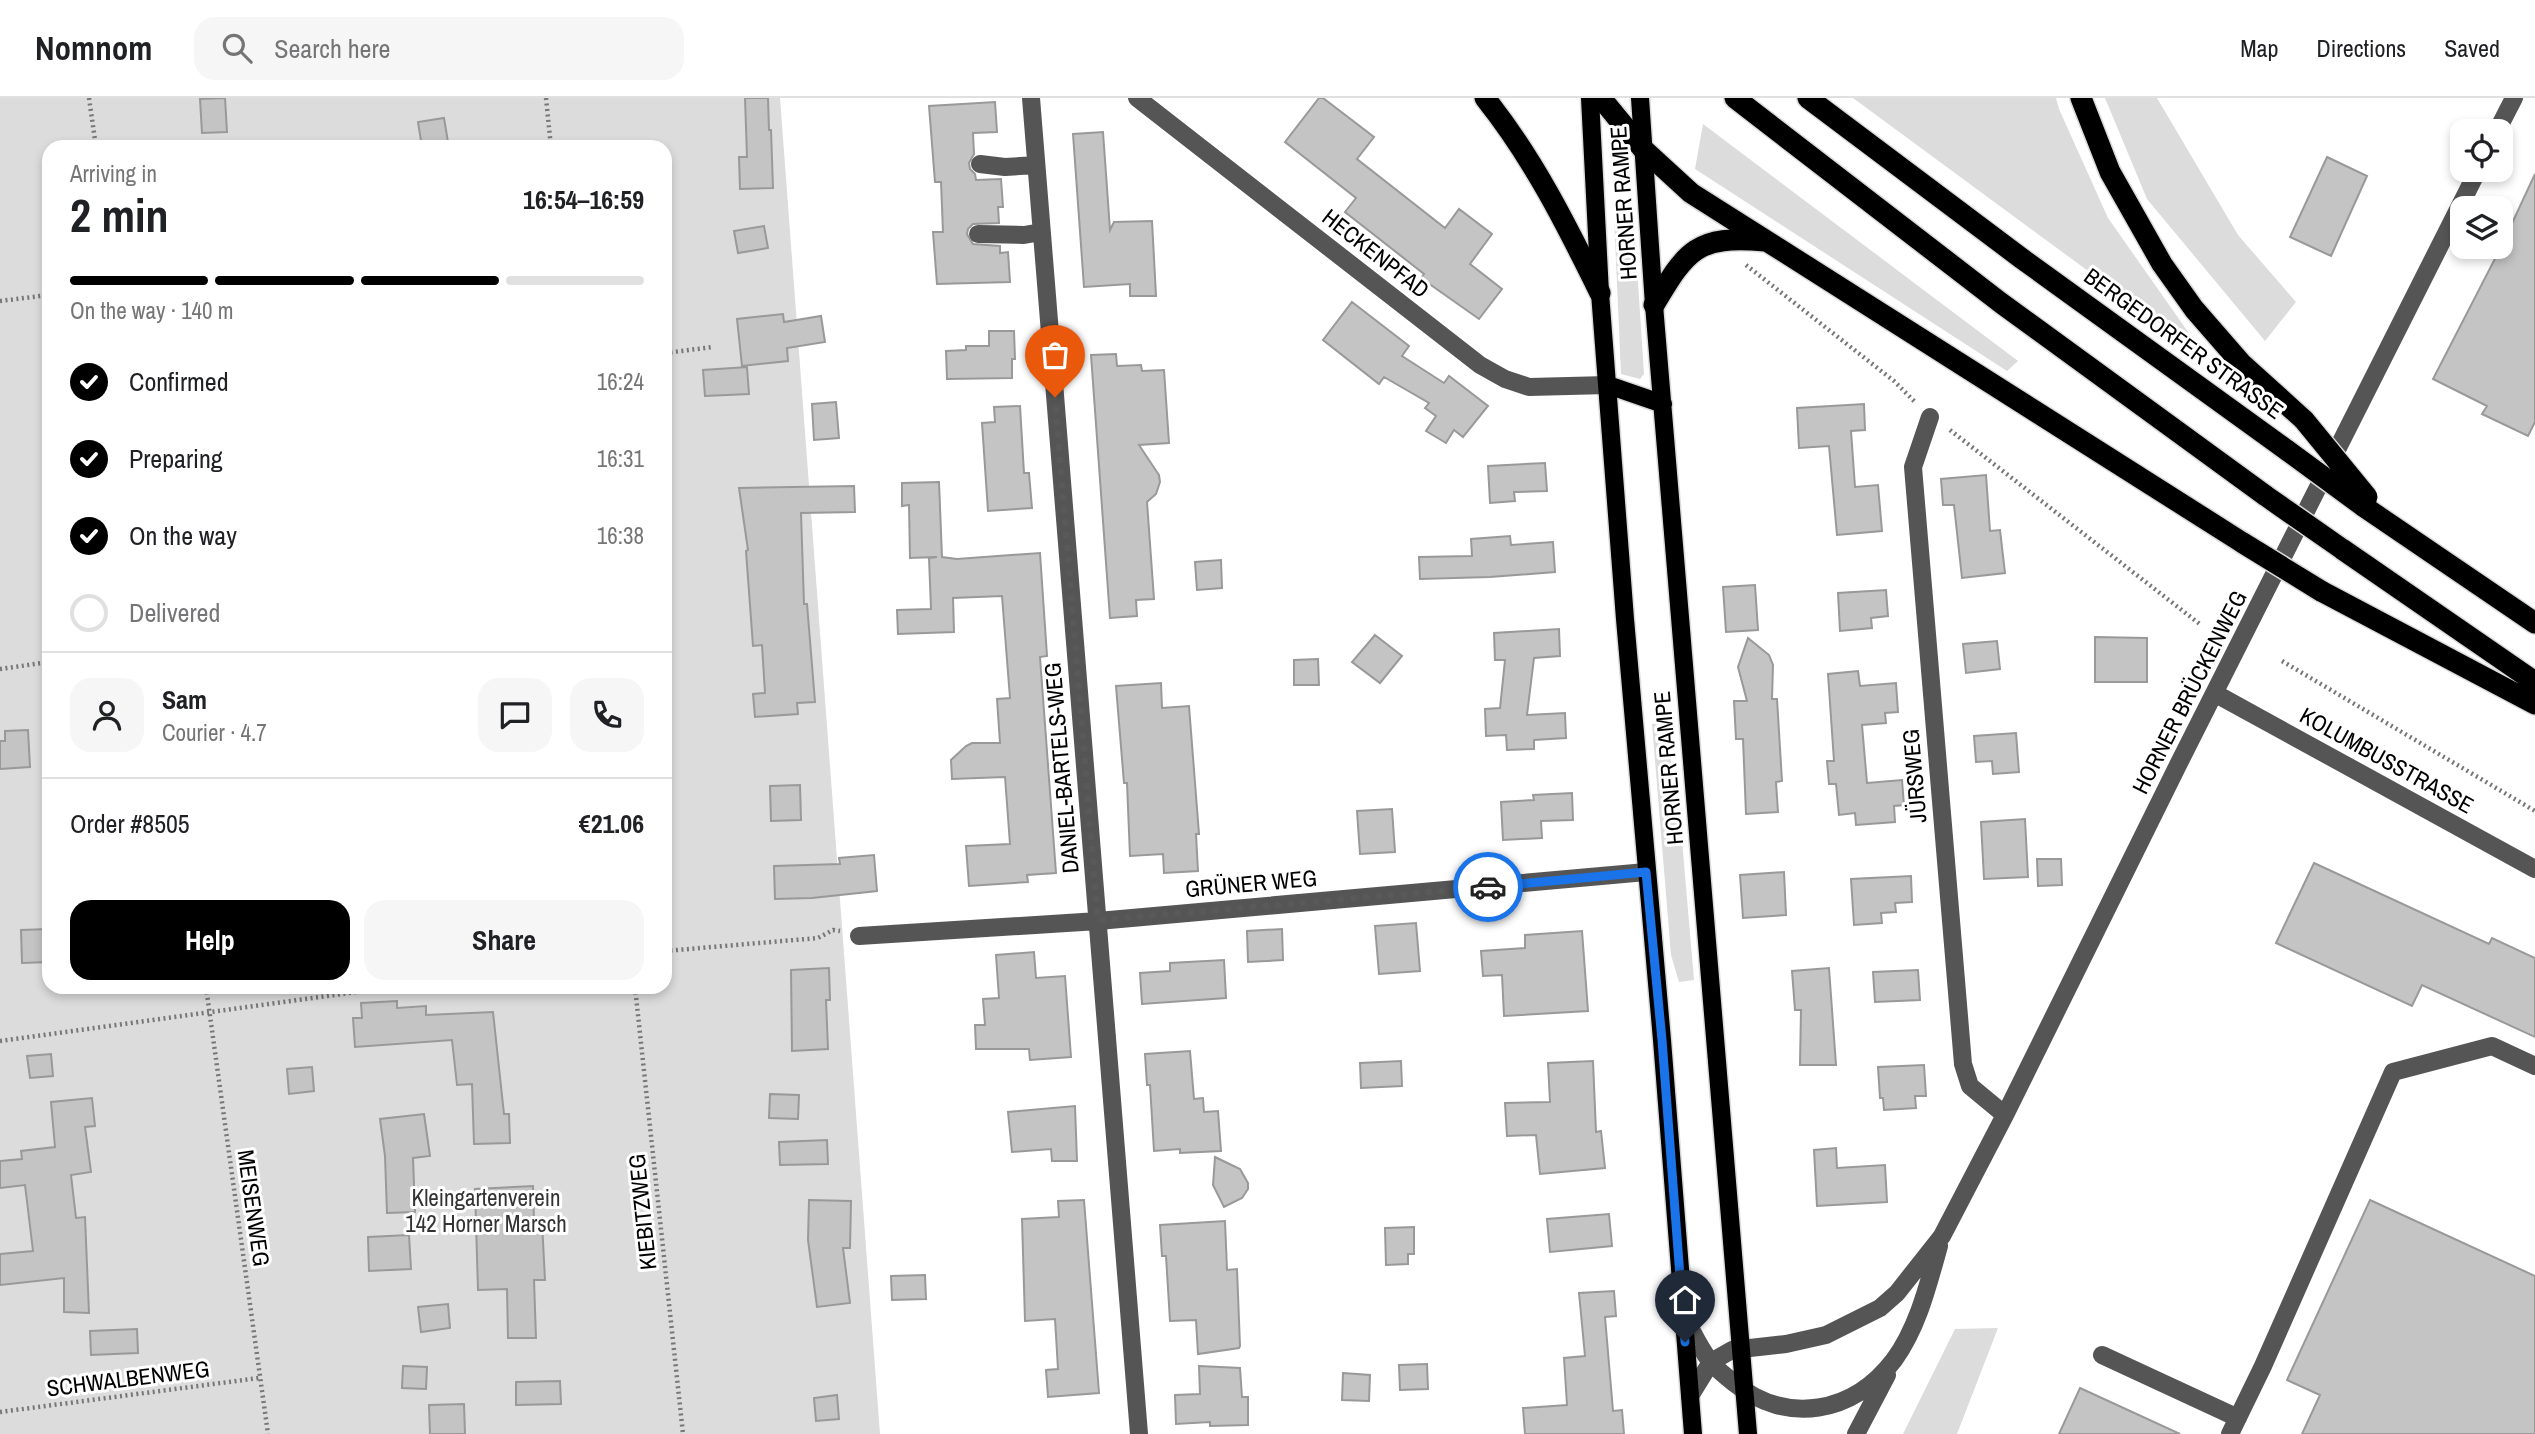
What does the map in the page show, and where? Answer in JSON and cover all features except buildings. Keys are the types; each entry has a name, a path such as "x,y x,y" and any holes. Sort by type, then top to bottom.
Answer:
{"highway":[{"path":"1485,98 1510,129 1543,181 1600,293"},
{"path":"1601,98 1643,149 1691,193 2321,591 2535,704"},
{"path":"1735,98 2001,303 2266,496 2535,682"},
{"name":"BERGEDORFER STRASSE","path":"1808,98 2021,258 2288,451 2365,501"},
{"path":"2081,98 2110,172 2162,264 2194,309 2241,362 2304,420 2365,501 2389,523 2535,622"},
{"path":"1654,305 1675,269 1696,249 1718,241 1745,239 1769,242"}],"main road":[{"name":"HORNER RAMPE","path":"1590,98 1600,293 1693,1434"},
{"name":"HORNER RAMPE","path":"1640,98 1654,305 1748,1434"},
{"path":"1608,385 1663,404"}],"street":[{"name":"DANIEL-BARTELS-WEG","path":"1031,98 1139,1434"},
{"name":"HECKENPFAD","path":"1137,98 1480,365 1506,379 1530,387 1608,385"},
{"path":"2503,119 2514,98"},
{"path":"980,164 1005,167 1036,165"},
{"name":"HORNER BRÜCKENWEG","path":"1711,1362 1732,1350 1786,1344 1826,1335 1863,1318 1897,1293 1942,1236 2472,182"},
{"path":"978,233 1041,232"},
{"name":"JÜRSWEG","path":"1930,417 1913,467 1963,1064 1970,1086 2005,1115"},
{"name":"KOLUMBUSSTRASSE","path":"2216,694 2535,869"},
{"name":"GRÜNER WEG","path":"859,936 1098,920 1646,872"},
{"path":"2102,1355 2234,1426 2393,1072 2492,1046 2535,1066"},
{"name":"HORNER BRÜCKENWEG","path":"1856,1434 1918,1317 1942,1236"},
{"name":"HORNER BRÜCKENWEG","path":"1683,1315 1711,1362 1745,1390 1774,1405 1792,1409 1831,1405 1866,1388 1895,1358"},
{"path":"1690,1396 1711,1362"}],"path":[{"path":"89,98 95,140"},
{"path":"546,98 550,140"},
{"path":"1742,262 1894,381 1930,417 1968,443 2201,625"},
{"path":"0,301 42,296"},
{"path":"672,352 713,347"},
{"path":"2282,661 2535,811"},
{"path":"0,669 42,663"},
{"path":"672,950 818,938"},
{"name":"MEISENWEG","path":"207,994 268,1434"},
{"path":"0,1041 343,994"},
{"name":"KIEBITZWEG","path":"636,994 683,1434"},
{"name":"SCHWALBENWEG","path":"0,1412 260,1378"}],"green space":[{"name":"Kleingartenverein 142 Horner Marsch","path":"0,98 780,98 880,1434 0,1434"},
{"path":"1853,98 2056,98 2108,218 2193,339 2186,343"},
{"path":"2105,98 2157,98 2238,235 2296,302 2265,341 2147,199"},
{"path":"1703,124 2018,361 2007,371 1695,169"},
{"path":"1614,216 1634,221 1644,374 1640,379 1621,374"},
{"path":"1660,723 1677,782 1694,980 1679,982 1671,955 1652,724"},
{"path":"1998,1328 1957,1434 1903,1434 1955,1329"}],"way so far":[{"path":"1055,397 1098,920 1488,887"}],"route":[{"path":"1488,887 1646,872 1685,1342"}]}
